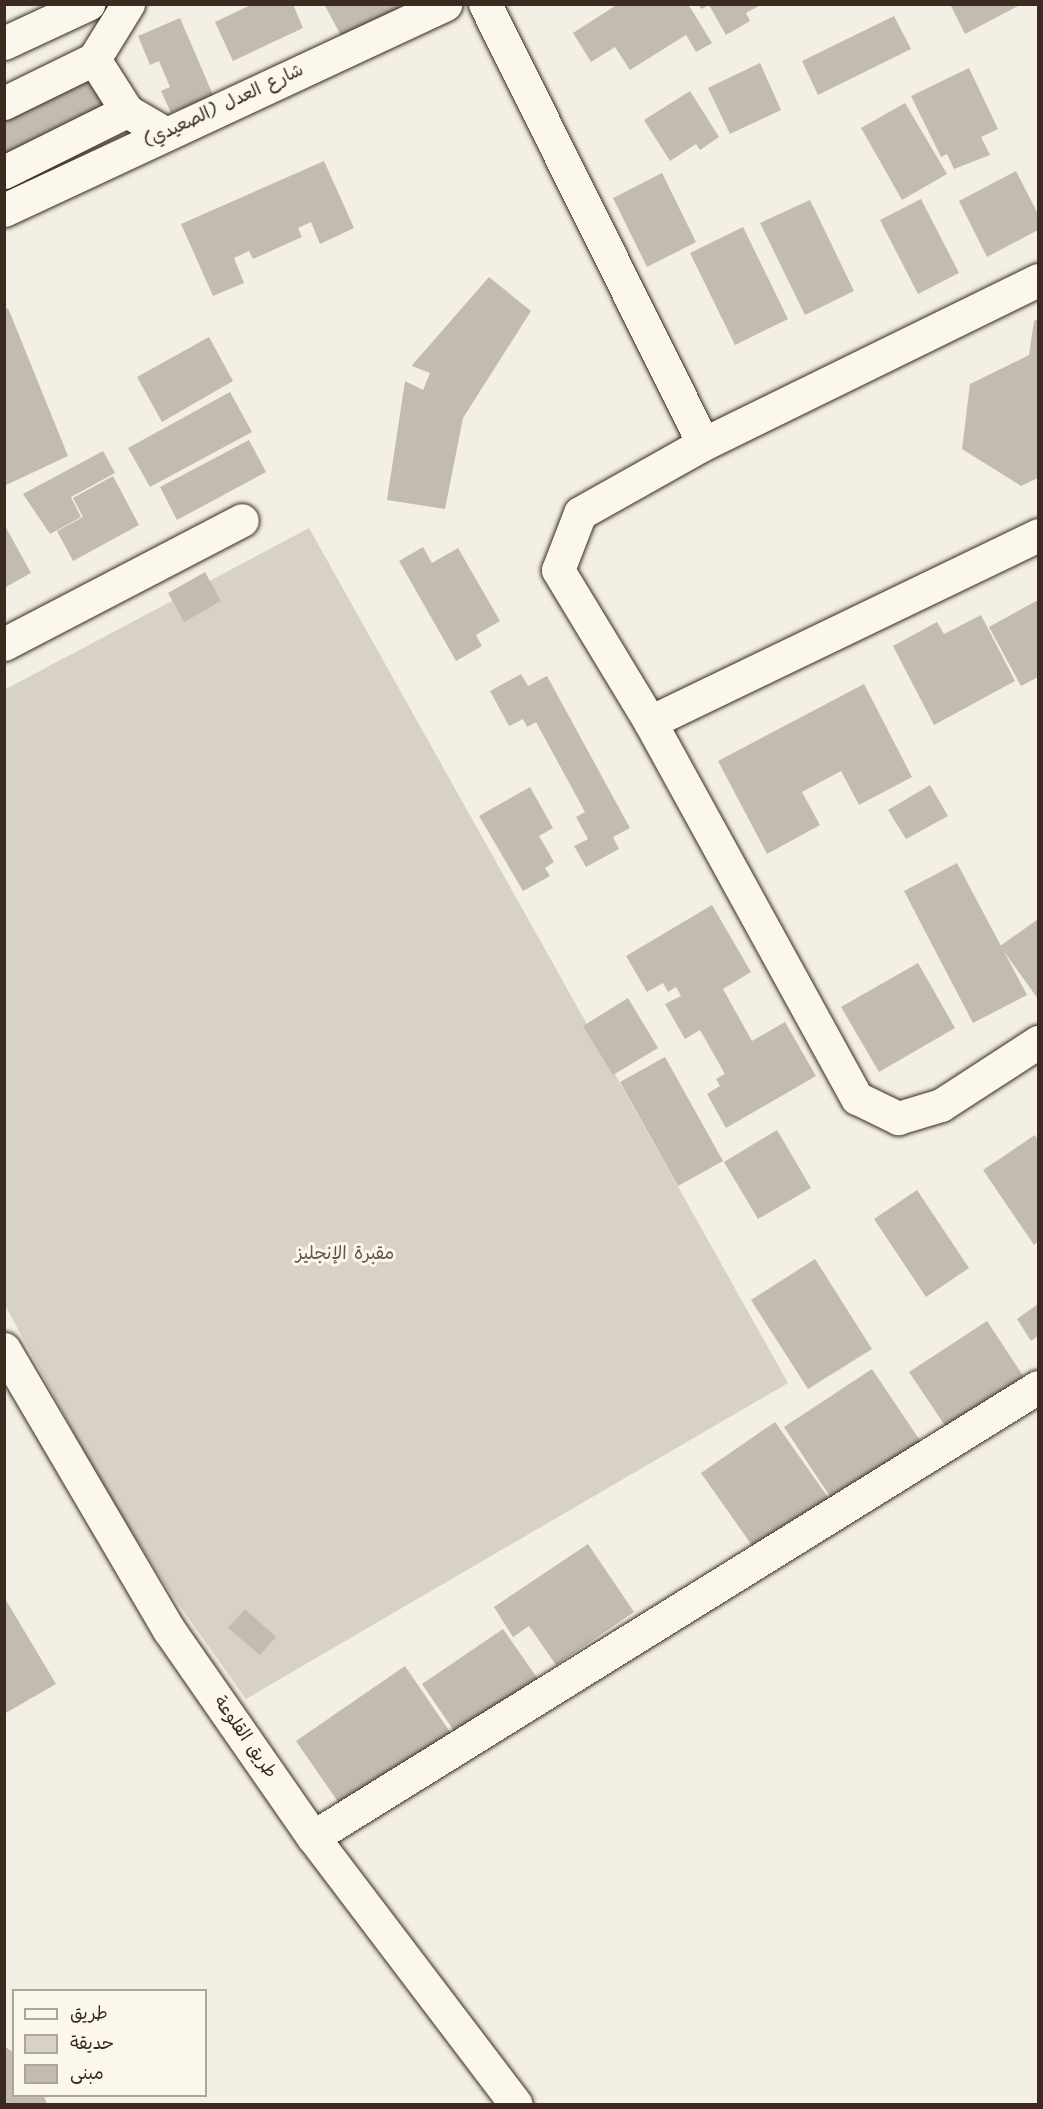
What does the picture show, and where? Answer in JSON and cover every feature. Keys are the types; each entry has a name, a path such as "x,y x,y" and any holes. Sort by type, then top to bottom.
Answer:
{"street":[{"path":"4,43 88,4"},
{"path":"4,103 94,59 128,4"},
{"name":"شارع العدل (الصعيدي)","path":"4,210 445,4"},
{"path":"485,4 704,444"},
{"path":"94,59 126,111 166,134"},
{"path":"4,172 126,111"},
{"path":"1038,280 704,444 580,513 558,570 650,722 857,1098 898,1118 941,1105 1038,1042"},
{"path":"4,644 242,520"},
{"path":"650,722 1038,535"},
{"name":"طريق القلوعة","path":"4,1349 169,1630 314,1837 516,2104"},
{"path":"314,1837 1038,1387"}],"green space":[{"name":"مقبرة الإنجليز","path":"309,528 788,1383 246,1699 170,1592 100,1481 5,1305 4,690"}],"building":[{"path":"253,4 293,4 303,28 233,61 215,22"},
{"path":"324,4 397,4 400,10 344,41"},
{"path":"618,4 688,4 712,43 696,52 686,35 630,70 615,47 591,62 573,33"},
{"path":"698,4 762,4 746,13 750,21 726,35 709,5 701,9"},
{"path":"950,4 1022,4 965,34"},
{"path":"894,16 911,49 818,95 802,61"},
{"path":"180,18 213,95 171,113 161,91 170,87 159,61 150,65 138,36"},
{"path":"760,63 781,110 730,134 708,88"},
{"path":"969,68 998,129 981,137 990,155 954,169 947,154 941,157 911,96"},
{"path":"87,74 104,108 4,158 4,115"},
{"path":"690,91 719,137 700,150 696,144 670,161 644,120"},
{"path":"905,103 947,174 902,200 861,128"},
{"path":"324,161 354,228 320,244 311,222 298,228 302,237 253,259 249,251 234,258 244,283 213,296 181,224"},
{"path":"1016,171 1038,214 1038,230 987,257 959,201"},
{"path":"662,173 696,242 647,267 613,198"},
{"path":"921,199 959,273 918,294 880,220"},
{"path":"810,200 854,291 805,315 760,223"},
{"path":"743,227 788,319 735,345 690,253"},
{"path":"489,277 531,311 463,418 445,509 387,500 405,381 423,390 430,373 412,366"},
{"path":"8,308 68,456 4,486 4,310"},
{"path":"1038,319 1038,478 1021,486 962,449 970,384 1029,355 1034,321"},
{"path":"209,337 233,381 162,422 137,377"},
{"path":"230,392 252,432 150,487 128,448"},
{"path":"249,440 266,472 177,520 160,487"},
{"path":"103,451 115,473 71,497 81,517 50,534 23,494"},
{"path":"113,476 139,525 73,561 57,531 83,517 73,498"},
{"path":"4,524 31,573 4,588"},
{"path":"423,547 432,563 458,548 500,621 476,635 482,646 456,661 399,561"},
{"path":"205,572 221,601 184,622 168,593"},
{"path":"1038,600 1038,677 1021,686 989,627"},
{"path":"981,615 1015,681 934,725 893,646 937,622 944,634"},
{"path":"521,674 528,686 547,676 630,828 613,837 619,849 586,867 574,846 588,839 576,817 585,812 536,722 527,727 523,719 509,726 490,691"},
{"path":"864,684 912,777 859,805 841,771 802,792 820,825 767,854 718,761"},
{"path":"930,785 948,816 906,839 888,810"},
{"path":"530,787 553,828 539,836 554,862 545,868 550,876 523,891 479,816"},
{"path":"957,863 1027,995 973,1023 904,891"},
{"path":"712,905 751,972 723,989 752,1041 785,1022 816,1076 726,1128 707,1094 720,1086 716,1079 725,1074 700,1030 685,1039 665,1004 681,996 676,987 668,992 663,983 647,992 626,956"},
{"path":"1038,919 1038,999 1000,946"},
{"path":"918,963 955,1028 879,1072 841,1007"},
{"path":"628,998 658,1048 613,1075 583,1026"},
{"path":"665,1057 723,1161 678,1186 620,1082"},
{"path":"777,1130 811,1188 758,1219 724,1162"},
{"path":"1035,1135 1038,1140 1038,1242 1034,1245 983,1170"},
{"path":"917,1190 969,1268 926,1297 874,1219"},
{"path":"815,1259 872,1349 808,1389 751,1300"},
{"path":"1038,1304 1038,1336 1031,1341 1017,1319"},
{"path":"987,1321 1037,1397 960,1448 909,1372"},
{"path":"872,1369 925,1448 837,1507 784,1427"},
{"path":"775,1422 837,1510 763,1561 701,1473"},
{"path":"588,1544 634,1612 556,1665 529,1626 513,1637 494,1607"},
{"path":"4,1597 56,1684 4,1714"},
{"path":"245,1609 276,1637 260,1655 228,1628"},
{"path":"503,1629 545,1689 463,1744 422,1684"},
{"path":"405,1666 463,1751 354,1825 296,1741"},
{"path":"4,2046 12,2052 12,2097 44,2097 47,2104 4,2104"}]}
